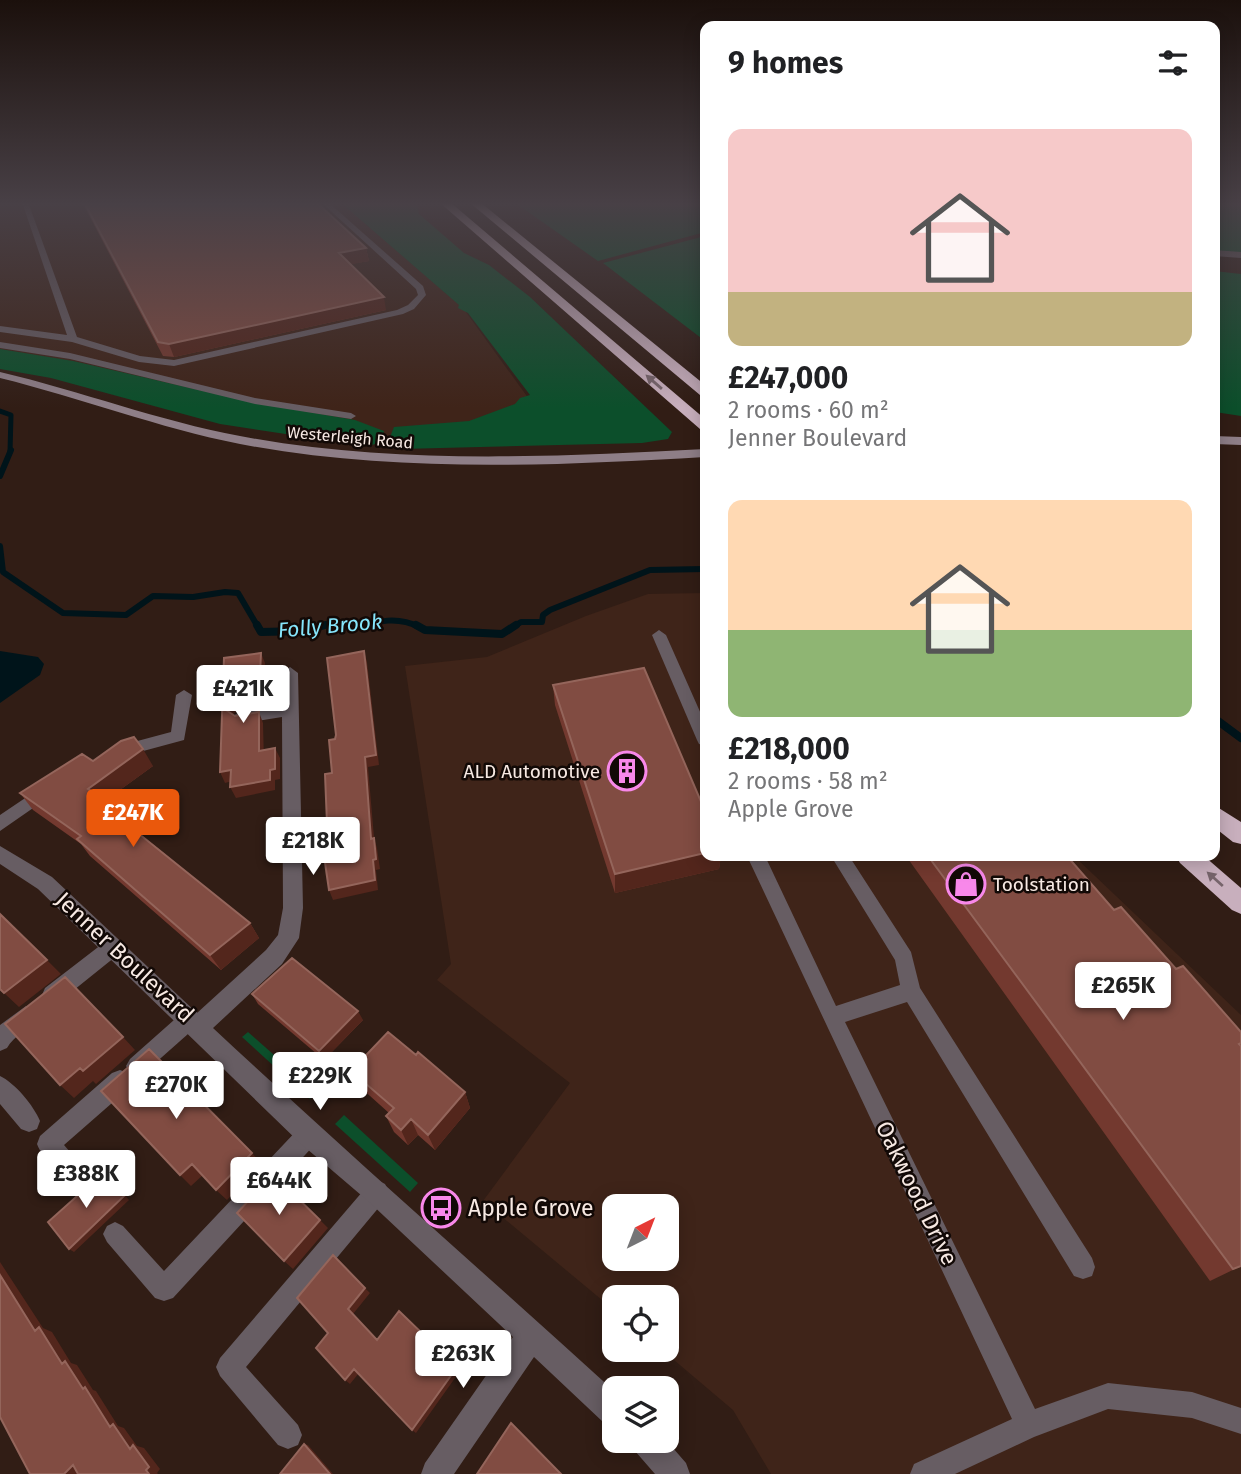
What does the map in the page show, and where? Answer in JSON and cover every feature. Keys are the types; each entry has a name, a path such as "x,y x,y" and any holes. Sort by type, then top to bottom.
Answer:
{"highway":[{"path":"524,271 700,422"},
{"path":"558,271 700,388"},
{"path":"1220,819 1241,835"},
{"path":"1194,861 1241,903"}],"street":[{"name":"Westerleigh Road","path":"0,375 44,385 204,432 328,453 389,458 474,459 700,453"},
{"path":"1220,440 1241,441"},
{"path":"195,1023 274,957 288,938 293,908 290,673"},
{"path":"239,718 291,710"},
{"name":"Jenner Boulevard","path":"0,854 45,883 309,1134 377,1192 602,1400"},
{"path":"436,1474 532,1335"},
{"path":"657,1453 675,1474"}],"lane":[{"path":"49,271 73,338"},
{"path":"0,330 73,338 139,359 174,363 400,312 418,301 422,295 420,288 401,271"},
{"path":"0,345 70,356 255,401 351,416"},
{"path":"659,635 700,729"},
{"path":"105,757 178,736 184,695"},
{"path":"0,824 55,782"},
{"name":"Oakwood Drive","path":"758,861 1029,1425"},
{"path":"843,861 904,958 911,991 1083,1267"},
{"path":"0,1041 3,1035 113,947"},
{"path":"832,1017 911,991"},
{"path":"76,1176 48,1144 195,1023"},
{"path":"0,1087 29,1121"},
{"path":"115,1234 164,1289 309,1134"},
{"path":"288,1436 229,1367 377,1192"},
{"path":"923,1474 1029,1425 1108,1396 1192,1405 1241,1420"}],"shaded area":[{"path":"0,271 420,271 463,308 555,435 386,447 0,361"},
{"path":"700,593 700,861 1079,861 1241,1015 1241,1474 771,1474 733,1410 676,1362 679,1362 679,1285 602,1285 602,1300 483,1201 570,1083 437,980 451,964 405,666 487,657 586,616 648,594"},
{"path":"0,651 38,657 44,664 40,675 0,703"}],"green space":[{"path":"419,271 496,271 530,297 672,432 668,439 642,443 395,447 390,437 394,427 469,421 515,404 520,398 530,395 468,313 458,308 459,305"},
{"path":"613,271 700,271 700,337"},
{"path":"1220,272 1241,274 1241,416 1220,413"},
{"path":"0,349 73,361 251,402 355,420 384,431 378,443 365,446 220,424 51,378 0,369"},
{"path":"248,1032 316,1092 310,1099 242,1037"},
{"path":"344,1115 418,1183 410,1192 335,1124"}],"building":[{"path":"120,271 357,271 384,297 169,344 158,342"},
{"path":"364,651 376,755 365,757 371,839 374,838 376,859 373,860 375,880 329,890 323,849 328,848 325,774 332,773 329,740 335,739 336,735 327,658"},
{"path":"261,653 259,695 234,699 223,708 235,716 259,712 259,751 275,748 275,769 270,770 270,780 230,787 231,770 220,772 224,658"},
{"name":"ALD Automotive","path":"644,668 700,799 700,854 615,874 553,685"},
{"path":"134,737 143,749 88,789 96,794 93,797 250,923 210,955 77,839 81,836 20,793 82,754 93,761 121,741"},
{"path":"932,861 1071,861 1114,910 1121,907 1176,969 1183,966 1241,1032 1241,1266 1233,1269"},
{"path":"0,914 47,960 4,993 0,989"},
{"path":"292,958 358,1011 319,1051 252,994"},
{"path":"65,977 123,1037 83,1071 80,1068 60,1085 5,1024"},
{"path":"388,1032 416,1055 418,1052 465,1092 428,1135 411,1119 401,1130 386,1116 394,1108 351,1071"},
{"path":"149,1049 252,1153 216,1190 192,1164 180,1175 101,1091"},
{"path":"104,1172 124,1196 69,1249 48,1222"},
{"path":"273,1174 320,1220 284,1261 237,1213"},
{"path":"333,1255 365,1288 348,1309 377,1340 399,1311 457,1367 412,1430 354,1369 345,1380 316,1348 328,1333 297,1298"},
{"path":"0,1275 35,1331 39,1327 62,1364 65,1361 83,1389 85,1387 110,1427 113,1424 130,1449 133,1445 149,1467 146,1470 149,1474 78,1474 73,1465 64,1474 30,1474 0,1417"},
{"path":"511,1423 561,1474 477,1474"},
{"path":"304,1444 330,1474 280,1474"}],"waterway":[{"name":"Folly Brook","path":"0,411 11,415 10,452"},
{"name":"Folly Brook","path":"0,476 11,450"},
{"name":"Folly Brook","path":"0,546 3,572 63,613 126,615 153,596 193,597 225,592 238,593 258,627"},
{"name":"Folly Brook","path":"513,627 521,622 542,622 543,615 550,610 650,570 700,569"},
{"name":"Folly Brook","path":"319,627 333,623 356,627 380,621 403,622 419,627"},
{"name":"Folly Brook","path":"257,625 261,632 304,631 325,625"},
{"name":"Folly Brook","path":"346,625 363,625"},
{"name":"Folly Brook","path":"416,625 425,630 502,634 516,625"},
{"name":"Folly Brook","path":"1220,722 1241,738"}],"place":[{"name":"ALD Automotive","path":"627,771"},
{"name":"Toolstation","path":"966,884"},
{"name":"Apple Grove","path":"441,1208"}]}
